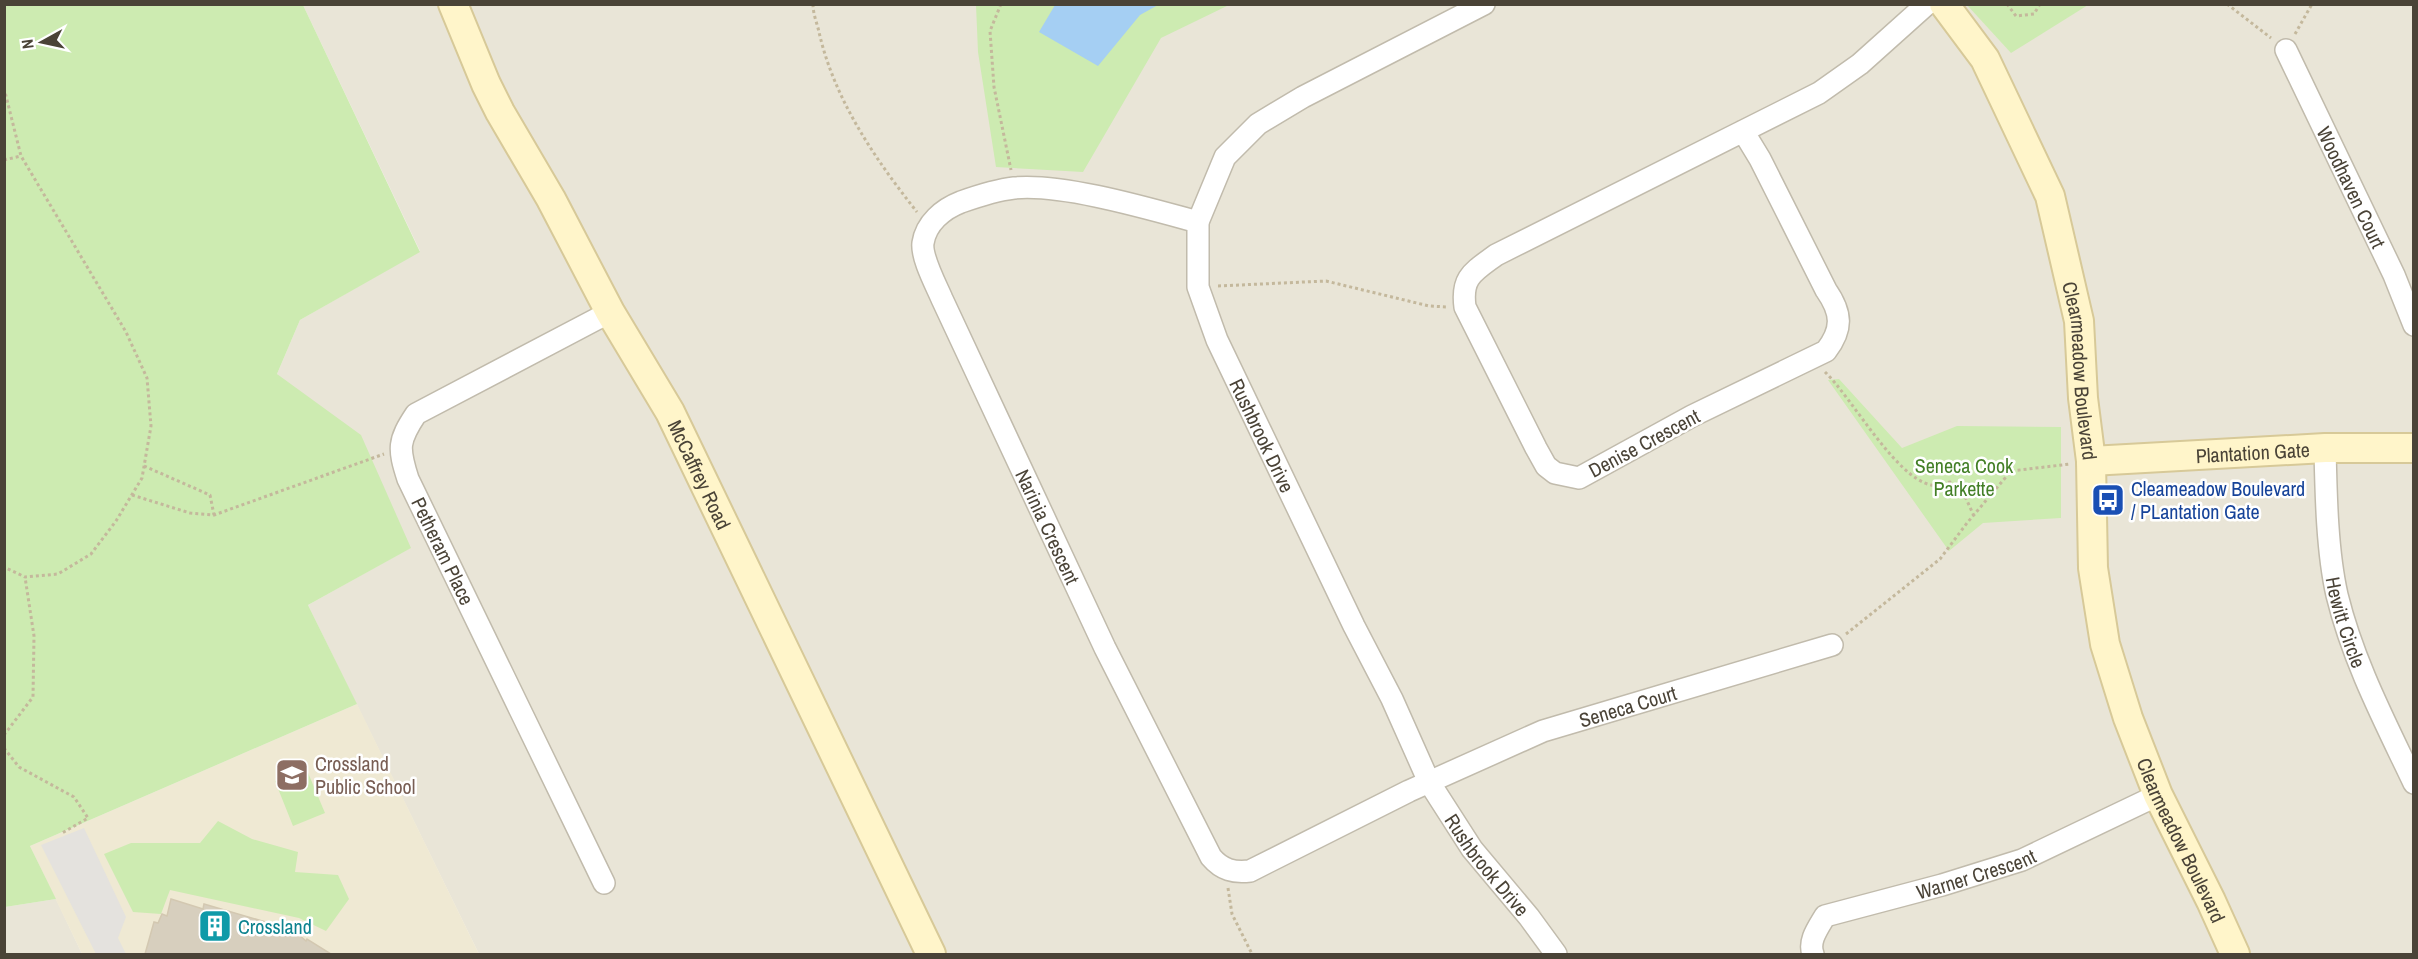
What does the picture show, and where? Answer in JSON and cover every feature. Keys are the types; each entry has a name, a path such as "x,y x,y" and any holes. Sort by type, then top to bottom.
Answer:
{"street":[{"name":"McCaffrey Road","path":"453,4 500,112 550,199 610,312 680,433 931,954"},
{"name":"Rushbrook Drive","path":"1484,4 1303,97 1258,124 1225,157 1198,222 1198,287 1218,340 1354,626 1392,699 1429,782 1472,849 1556,954"},
{"path":"1465,307 1463,291 1465,283 1474,271 1496,255 1819,93 1860,64 1927,4"},
{"name":"Clearmeadow Boulevard","path":"1944,4 1985,59 2050,196 2079,321 2083,398 2081,462 2093,568 2105,644 2128,718 2158,795 2235,954"},
{"name":"Woodhaven Court","path":"2286,50 2394,275 2414,324"},
{"name":"Denise Crescent","path":"1465,307 1546,466 1555,473 1568,477 1579,478 1594,471 1692,416 1826,351 1835,340 1839,326 1836,305 1743,131"},
{"path":"928,226 950,207 1014,188 1039,188 1088,195 1198,222"},
{"name":"Narinia Crescent","path":"928,226 922,245 942,299 1105,648 1211,857 1226,869"},
{"path":"400,448 405,431 416,414 610,312"},
{"name":"Petheram Place","path":"400,448 399,453 408,479 604,883"},
{"name":"Plantation Gate","path":"2081,462 2325,448 2414,448"},
{"name":"Hewitt Circle","path":"2325,448 2328,520 2337,594 2359,664 2414,783"},
{"name":"Seneca Court","path":"1429,782 1543,731 1832,645"},
{"path":"1226,869 1234,873 1260,867 1429,782"},
{"name":"Warner Crescent","path":"1813,954 1810,947 1816,930 1825,916 1942,885 2022,860 2158,795"}],"path":[{"path":"813,4 825,57 851,117 901,192 928,226"},
{"path":"1001,4 990,31 994,87 1014,188"},
{"path":"2007,4 2016,16 2034,14 2040,4"},
{"path":"2227,4 2286,50 2312,4"},
{"path":"4,88 21,156 126,332 147,378 151,426 142,478 116,521 91,554 58,574 25,577 4,567"},
{"path":"4,160 21,156"},
{"path":"1198,287 1326,281 1429,306 1465,307"},
{"path":"1811,359 1837,384 1894,459 1915,476 1932,485 1950,482 1963,492 1974,516"},
{"path":"132,495 190,513 214,515 400,448"},
{"path":"1832,645 1940,559 2012,471 2081,462"},
{"path":"144,466 210,495 214,515"},
{"path":"4,735 33,697 34,636 25,577"},
{"path":"4,748 19,767 74,797 88,818 62,833"},
{"path":"1226,869 1232,914 1252,954"}],"shaded area":[{"path":"303,5 2413,5 2413,954 479,954 308,605 410,548 277,374 300,320 420,251"},
{"name":"Crossland Public School","path":"357,704 479,954 82,954 30,846"},
{"path":"84,828 126,917 118,938 126,954 96,954 41,845"},
{"path":"56,899 82,954 5,954 5,907"}],"green space":[{"path":"5,4 303,5 420,252 300,320 277,374 361,435 411,548 308,605 357,704 30,846 56,899 5,907"},
{"path":"976,5 1229,5 1161,38 1083,172 996,167 978,52"},
{"path":"1967,5 2088,5 2011,53"},
{"name":"Seneca Cook Parkette","path":"1839,379 1902,448 1957,426 2061,427 2061,518 1983,523 1949,551 1828,380"},
{"path":"306,768 325,813 293,826 275,781"},
{"path":"218,821 252,839 298,852 295,872 338,875 349,899 326,931 299,918 170,890 161,914 133,912 104,854 131,843 200,843"}],"water":[{"path":"1055,5 1158,5 1140,15 1098,66 1039,32"}],"building":[{"name":"Crossland","path":"171,899 203,909 204,904 286,928 286,931 298,934 306,941 307,939 331,954 145,954 154,922 158,923 162,914 167,916"}],"place":[{"name":"Cleameadow Boulevard / PLantation Gate","path":"2108,500"},
{"name":"Crossland Public School","path":"292,775"},
{"name":"Crossland","path":"215,926"}]}
